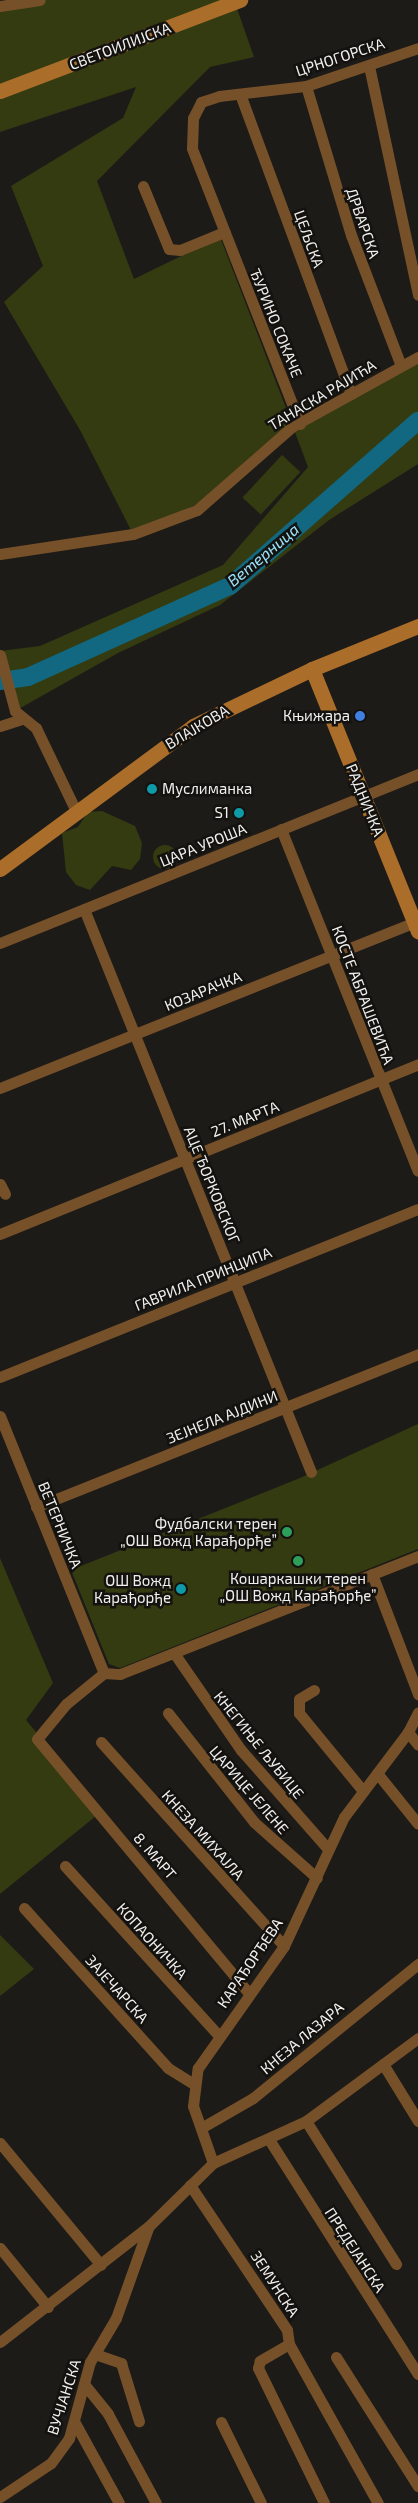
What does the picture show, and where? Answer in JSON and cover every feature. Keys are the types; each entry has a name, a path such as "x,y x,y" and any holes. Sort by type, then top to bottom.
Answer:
{"main road":[{"name":"СВЕТОИЛИЈСКА","path":"0,91 240,0"},
{"name":"ВЛАЈКОВА","path":"0,869 193,726 312,669 418,626"},
{"name":"РАДНИЧКА","path":"312,669 417,925"}],"street":[{"path":"0,6 40,0"},
{"name":"ЦРНОГОРСКА","path":"240,94 306,86 418,48"},
{"path":"369,66 418,295"},
{"name":"ДРВАРСКА","path":"306,86 351,235 401,366"},
{"name":"ЂУРИНО СОКАЧЕ","path":"240,94 201,102 190,131 192,148 300,424"},
{"name":"ЦЕЉСКА","path":"240,94 351,394"},
{"path":"143,186 169,250 180,250 224,232"},
{"name":"ТАНАСКА РАЈИЋА","path":"0,554 133,534 182,516 211,502 262,449 300,424 418,357"},
{"path":"0,655 18,715 36,728 76,811"},
{"path":"0,726 18,715"},
{"name":"ЦАРА УРОША","path":"0,943 418,774"},
{"name":"КОСТЕ АБРАШЕВИЋА","path":"282,829 380,1080 418,1171"},
{"name":"АЦЕ ЂОРКОВСКОГ","path":"84,909 311,1472"},
{"name":"КОЗАРАЧКА","path":"0,1088 332,955 417,925"},
{"name":"27. МАРТА","path":"0,1234 418,1064"},
{"name":"ГАВРИЛА ПРИНЦИПА","path":"0,1377 418,1209"},
{"name":"ЗЕЈНЕЛА АЈДИНИ","path":"36,1507 418,1354"},
{"name":"ВЕТЕРНИЧКА","path":"0,1416 104,1673"},
{"path":"104,1673 120,1674 174,1654 418,1556"},
{"path":"372,1574 418,1694"},
{"name":"КНЕГИЊЕ ЉУБИЦЕ","path":"174,1654 240,1750 328,1849"},
{"name":"8. МАРТ","path":"104,1673 66,1704 37,1739 249,1993"},
{"path":"314,1690 299,1699 299,1713 363,1791"},
{"name":"КАРАЂОРЂЕВА","path":"213,2163 193,2106 194,2084 198,2068 218,2035 284,1946 317,1878 328,1849 363,1791 408,1732 418,1712"},
{"name":"ЦАРИЦЕ ЈЕЛЕНЕ","path":"168,1713 254,1822 317,1878"},
{"path":"408,1732 418,1745"},
{"name":"КНЕЗА МИХАЈЛА","path":"101,1742 284,1946"},
{"path":"378,1772 418,1824"},
{"name":"КОПАОНИЧКА","path":"65,1866 218,2035"},
{"name":"ЗАЈЕЧАРСКА","path":"24,1908 168,2068 194,2084"},
{"name":"КНЕЗА ЛАЗАРА","path":"201,2128 253,2098 418,1964"},
{"path":"0,2342 101,2266 149,2226 213,2163 270,2141 306,2122 418,2038"},
{"path":"383,2064 418,2121"},
{"path":"306,2122 396,2264"},
{"name":"ПРЕДЕЈАНСКА","path":"270,2141 418,2374"},
{"path":"0,2144 101,2266"},
{"name":"ЗЕМУНСКА","path":"190,2185 281,2317 288,2344 378,2503"},
{"name":"ВУЧЈАНСКА","path":"0,2497 51,2463 75,2423 84,2384 95,2354 116,2318 149,2226"},
{"path":"0,2248 48,2307"},
{"path":"288,2344 260,2361 258,2368 324,2503"},
{"path":"95,2354 121,2363 139,2421"},
{"path":"336,2357 418,2486"},
{"path":"84,2384 108,2414 156,2503"},
{"path":"221,2422 261,2503"},
{"path":"75,2423 120,2503"}],"green space":[{"path":"40,0 234,0 254,57 210,67 97,181 134,279 220,237 293,426 418,357 418,464 329,520 220,605 118,653 15,711 0,651 40,646 223,565 308,467 293,427 221,493 133,534 80,430 4,302 43,266 11,186 123,118 136,87 0,132 0,6"},
{"path":"282,455 300,472 261,514 242,497"},
{"path":"102,811 135,826 142,843 140,859 131,870 112,866 90,890 76,885 66,872 62,833 78,827 88,812"},
{"path":"165,845 173,849 177,857 173,865 165,869 157,865 153,857 157,849"},
{"path":"418,1424 418,1549 120,1668 109,1664 71,1570 300,1478"},
{"path":"0,1558 53,1683 26,1720 102,1811 0,1894"},
{"path":"0,1935 34,1969 0,1996"}],"waterway":[{"name":"Ветерница","path":"0,681 28,677 230,586 418,421"}],"place":[{"name":"Књижара","path":"360,716"},
{"name":"Муслиманка","path":"152,789"},
{"name":"S1","path":"239,813"},
{"name":"Фудбалски терен „ОШ Вожд Карађорђе”","path":"287,1532"},
{"name":"Кошаркашки терен „ОШ Вожд Карађорђе”","path":"298,1561"},
{"name":"ОШ Вожд Карађорђе","path":"181,1589"}]}
